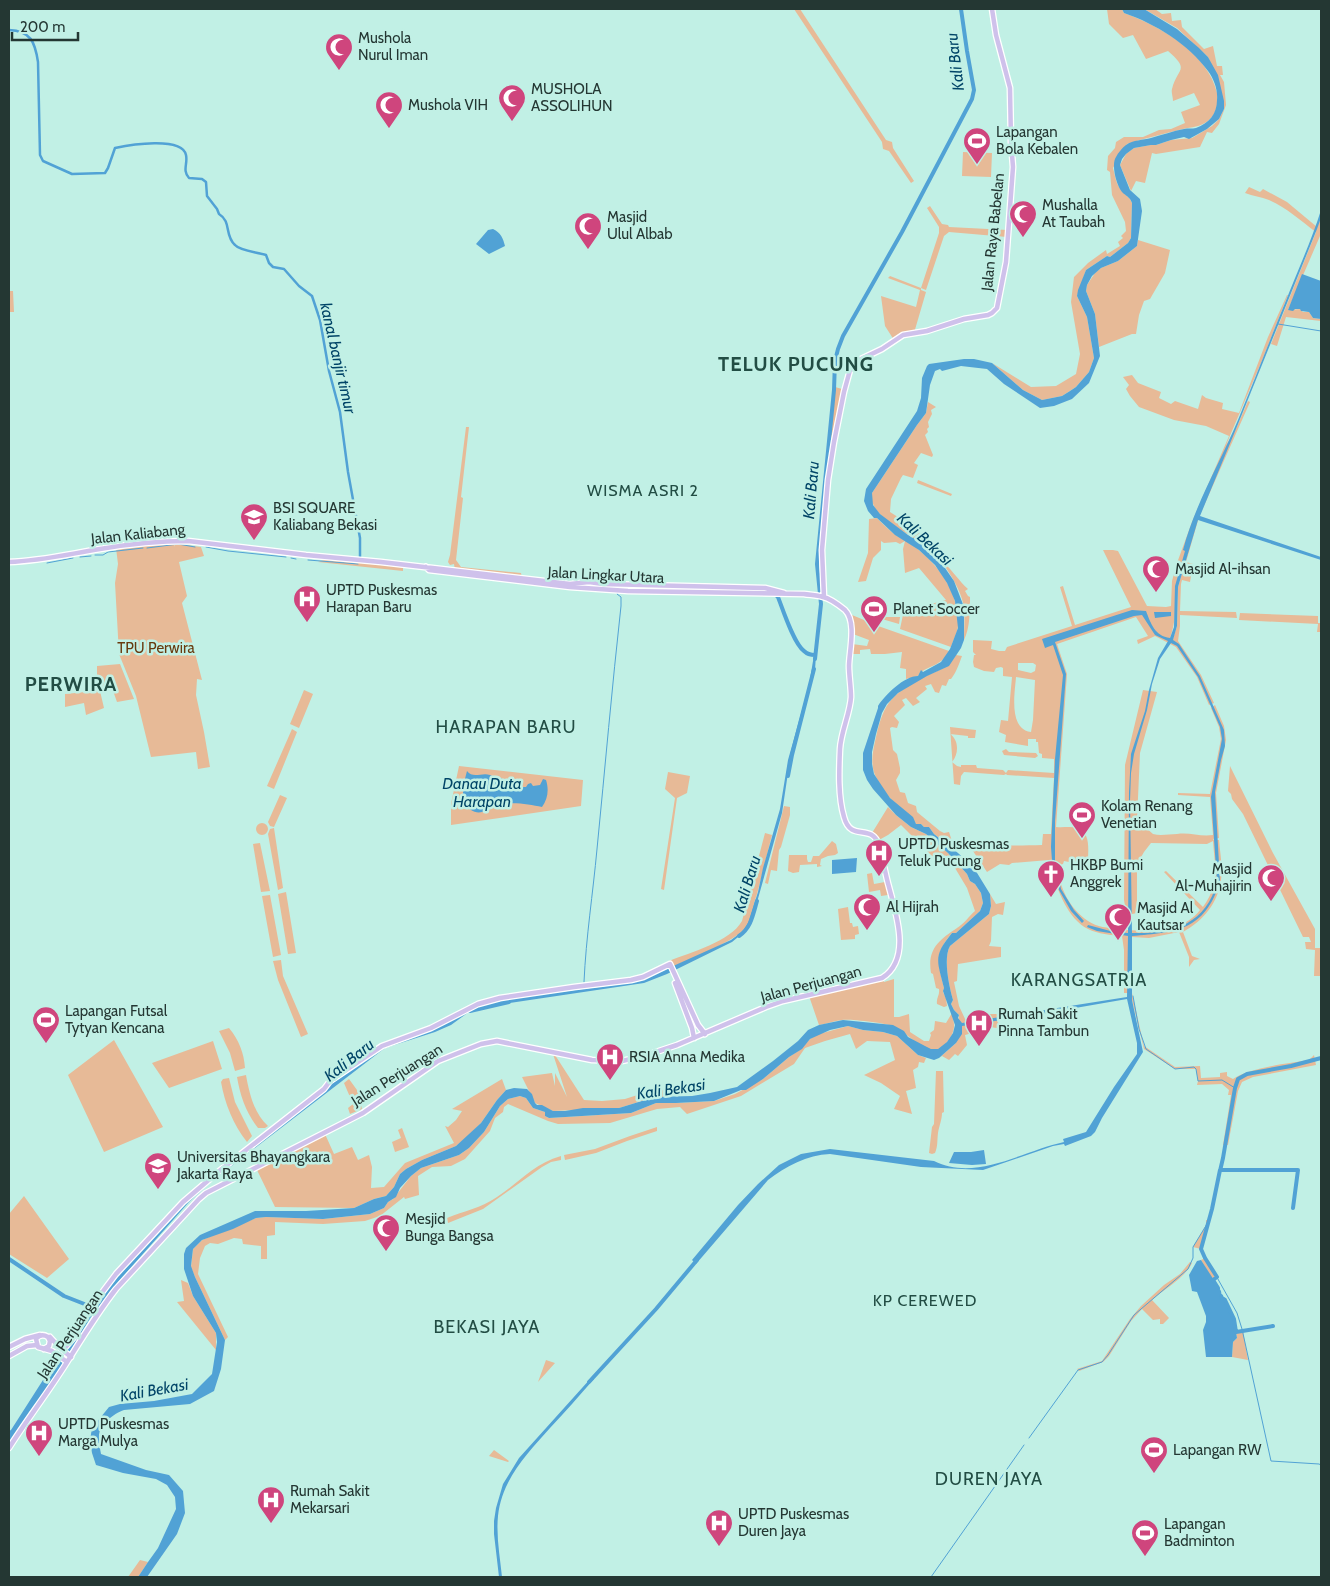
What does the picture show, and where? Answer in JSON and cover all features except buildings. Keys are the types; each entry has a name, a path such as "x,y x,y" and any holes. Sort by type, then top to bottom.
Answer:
{"main road":[{"name":"Jalan Raya Babelan","path":"822,596 822,550 828,489 834,442 850,370 859,360 882,349 903,335 927,331 964,319 988,315 997,308 1006,262 1013,167 1010,83 996,35 992,9"},
{"name":"Jalan Kaliabang","path":"9,562 38,560 123,546 169,541 201,541 223,546 300,554"},
{"name":"Jalan Lingkar Utara","path":"300,554 617,590 765,588 787,594"},
{"name":"Jalan Lingkar Utara","path":"570,586 584,583 822,596 846,611 850,622 851,636"},
{"name":"Jalan Perjuangan","path":"64,1351 95,1308 116,1274 135,1261 170,1230 186,1204 363,1113 438,1061 481,1044 501,1041 592,1060 614,1062 644,1056 694,1038 783,1001 882,978 890,972 899,947 899,930 878,842 872,834 850,829 846,824 843,812 840,747 851,696 849,664 851,636"},
{"name":"Jalan Perjuangan","path":"9,1448 70,1356 95,1308 116,1289 164,1224 218,1172 324,1089 332,1080 382,1046 431,1028 478,1004 500,998 631,980 670,969"},
{"path":"670,969 698,1025 705,1034"},
{"path":"670,969 694,1038"},
{"path":"164,1224 170,1230"},
{"path":"35,1345 40,1335"},
{"path":"9,1347 34,1336 47,1336 70,1356"},
{"path":"34,1336 35,1345"},
{"path":"44,1349 48,1347 50,1342 47,1336"},
{"path":"9,1356 27,1346 35,1345 51,1351 66,1361"}],"green space":[{"path":"794,9 800,9 886,140 892,142 893,148 914,181 911,183 889,151 883,149 882,142"},
{"path":"1107,9 1122,9 1124,13 1152,25 1181,43 1204,65 1217,93 1217,105 1211,118 1202,124 1127,144 1113,168 1119,188 1132,203 1131,238 1128,243 1110,257 1107,256 1086,270 1077,296 1087,317 1094,358 1089,372 1076,387 1062,396 1042,400 1023,390 992,363 1031,387 1056,386 1076,374 1080,354 1071,302 1074,277 1088,263 1106,250 1107,254 1120,246 1118,242 1123,238 1121,236 1126,231 1125,222 1112,195 1110,172 1107,170 1108,156 1115,148 1116,142 1124,137 1143,137 1159,130 1171,129 1185,123 1181,112 1200,105 1194,93 1173,101 1172,90 1181,66 1179,62 1168,51 1146,59 1133,35 1123,38 1109,24"},
{"path":"1144,9 1155,9 1162,14 1171,13 1172,21 1181,20 1182,27 1204,49 1213,46 1217,66 1222,66 1223,75 1220,75 1224,82 1226,105 1219,124 1212,133 1207,132 1200,147 1152,153 1145,183 1136,181 1131,191 1120,165 1126,154 1134,148 1156,145 1171,140 1192,138 1212,126 1219,119 1224,109 1208,57 1177,28"},
{"name":"Lapangan Bola Kebalen","path":"963,152 992,153 991,177 962,176"},
{"path":"1249,187 1260,192 1263,189 1287,202 1317,227 1321,218 1321,236 1288,310 1300,309 1303,312 1309,312 1313,318 1321,319 1321,321 1286,317 1277,346 1271,344 1316,232 1275,203 1245,193"},
{"path":"930,206 942,224 949,227 1008,230 1007,237 949,232 944,236 926,290 921,288 939,233 939,227 927,208"},
{"path":"1138,240 1170,250 1165,273 1150,299 1144,301 1139,315 1136,334 1099,347 1095,314 1086,291 1087,285 1101,268 1118,261 1137,246"},
{"path":"890,276 921,288 921,290 926,292 914,333 894,340 885,326 881,296 916,307 920,290 888,278"},
{"path":"9,291 13,291 14,312 9,312"},
{"path":"1288,295 1226,445 1236,429 1248,401 1250,402 1199,517 1186,562 1193,564 1190,582 1182,580 1181,584 1180,611 1236,612 1237,618 1180,615 1178,641 1201,675 1214,703 1209,705 1197,677 1176,647 1155,636 1138,644 1137,640 1148,636 1136,617 1057,644 1067,674 1056,827 1074,827 1085,833 1088,842 1088,861 1064,861 1063,864 1057,866 1060,882 1066,897 1081,916 1095,925 1114,929 1151,931 1183,924 1192,918 1200,910 1164,872 1166,871 1203,907 1212,891 1215,876 1213,841 1207,844 1151,843 1137,864 1137,913 1132,914 1132,918 1127,918 1124,900 1125,765 1143,690 1157,692 1140,753 1137,820 1153,834 1213,835 1210,797 1178,795 1178,793 1210,794 1221,739 1219,727 1211,708 1215,705 1224,726 1226,740 1216,793 1219,838 1213,839 1219,840 1222,865 1221,880 1213,904 1203,917 1183,932 1192,956 1200,959 1194,960 1189,967 1189,957 1179,932 1149,938 1132,937 1132,993 1124,993 1124,950 1122,936 1092,931 1075,918 1060,895 1052,870 1049,870 1049,860 1012,863 1009,865 1000,864 987,872 973,851 999,846 1042,845 1043,834 1051,834 1054,778 964,772 961,776 960,785 954,784 952,762 961,767 961,765 976,765 977,768 1003,770 1006,773 1008,770 1054,773 1054,759 1042,758 1036,739 1028,739 1028,746 1005,742 1006,735 999,732 1001,720 1008,721 1012,677 1003,676 1003,668 1001,667 996,668 994,672 974,667 974,655 976,655 973,652 973,640 992,641 991,649 1005,651 1007,647 1072,626 1060,587 1063,586 1075,625 1131,607 1103,550 1118,551 1147,606 1171,606 1172,581 1177,563 1192,522 1229,436 1206,426 1174,420 1139,407 1126,389 1129,385 1123,377 1132,375 1138,383 1161,392 1159,398 1171,404 1175,401 1198,409 1202,395 1223,403 1222,409 1239,413 1268,337","holes":["1188,552 1178,587 1177,626 1173,639 1170,638 1175,616 1177,583 1182,562","1018,663 1033,663 1036,665 1035,671 1031,673 1018,670","1016,677 1035,680 1031,732 1019,724 1014,709"]},
{"path":"835,387 842,389 831,441 829,441"},
{"path":"928,402 936,407 931,410 932,414 928,422 928,432 925,435 933,455 932,457 921,453 914,463 918,465 913,478 903,475 891,499 890,512 915,528 945,560 944,563 968,589 965,591 970,597 969,619 964,640 963,602 958,588 949,573 936,555 884,518 872,502 872,493 926,413"},
{"path":"466,427 469,427 456,560 461,567 521,573 522,578 455,570 454,564 450,565 448,562"},
{"path":"918,480 952,494 951,496 917,483"},
{"path":"877,518 894,534 915,547 928,558 948,584 958,614 958,628 951,647 900,629 904,610 911,609 917,613 928,609 927,605 946,600 919,568 905,573 903,549 905,541 900,544 896,542 884,543 881,541 881,550 873,558 866,581 858,582 868,553 869,519"},
{"name":"TPU Perwira","path":"174,543 175,547 175,544 201,547 204,556 179,562 187,596 182,603 202,680 197,679 196,695 210,767 198,769 196,752 151,757 136,696 119,654 115,583 118,564 116,548"},
{"path":"330,558 403,564 403,571 318,562"},
{"path":"1240,613 1318,616 1318,623 1321,623 1321,632 1317,632 1318,624 1239,620"},
{"path":"849,615 949,651 942,661 921,672 918,676 906,679 906,669 900,668 902,652 871,654 870,649 860,650 860,654 851,654 852,644 867,646 869,640 853,634"},
{"path":"875,617 900,617 899,624"},
{"path":"956,655 962,656 946,686 942,685 939,693 935,692 931,684 925,686 927,689 916,698 920,702 913,706 906,698 902,700 905,705 894,716 899,722 897,728 890,728 893,750 897,754 900,768 900,773 896,780 900,792 905,793 908,803 916,806 917,812 940,831 944,833 949,832 955,850 934,834 929,827 916,824 889,797 875,775 872,761 879,725 892,699 905,688 947,666"},
{"path":"120,664 134,699 117,702 112,688 100,691 104,708 86,715 84,703 65,707 65,694 95,691 97,666"},
{"path":"304,690 313,694 299,728 290,724"},
{"path":"950,727 976,730 975,738 968,738 968,736 950,734"},
{"path":"292,729 297,732 274,789 267,786"},
{"path":"951,734 957,747 956,755 952,761"},
{"path":"1006,749 1009,752 1036,753 1038,756 1035,758 1004,755 1002,751"},
{"path":"459,766 583,780 581,806 451,825 451,804"},
{"path":"1230,766 1273,853 1315,929 1315,948 1321,948 1321,976 1314,976 1315,950 1306,949 1305,942 1311,942 1309,937 1303,937 1243,814 1228,791"},
{"path":"668,772 690,776 687,793 677,798 664,890 661,889 675,798 665,789"},
{"path":"280,795 287,798 274,827 270,826 268,822"},
{"path":"784,806 790,807 790,815 779,850 777,871 771,870 768,884 765,883"},
{"path":"888,807 911,827 926,834 948,853 981,893 983,903 980,911 956,933 952,933 946,940 940,953 939,965 947,1006 944,1007 937,1004 939,989 936,988 930,965 933,951 940,941 975,911 967,888 955,868 937,861 901,825 879,840 872,833"},
{"path":"264,823 267,824 267,834 260,835 257,834 256,827 257,824"},
{"path":"274,828 283,888 278,890 268,834 270,829"},
{"path":"765,833 772,835 752,915 746,927 723,944 672,967 669,961 719,941 729,935 742,921"},
{"path":"832,841 836,844 838,853 821,859 820,865 822,866 817,867 817,864 800,865 799,872 793,873 788,871 789,855 807,855 808,862 811,862 813,856 819,856"},
{"path":"260,843 270,891 261,892 253,844"},
{"path":"872,873 874,884 885,882 888,895 881,896 880,890 869,892 867,874"},
{"path":"286,892 296,953 288,954 278,894"},
{"path":"990,894 996,904 1005,902 1003,915 998,914 992,917 989,946 1001,947 1001,957 958,964 957,981 954,982 959,1006 966,1021 988,1014 1006,1014 1006,1019 997,1021 999,1024 997,1028 973,1025 976,1032 965,1035 967,1045 958,1056 955,1054 949,1060 942,1056 939,1058 956,1043 959,1015 951,1004 953,1000 947,972 948,951 950,946 989,914 991,906"},
{"path":"270,895 281,955 273,957 262,896"},
{"path":"848,907 850,923 852,923 853,927 858,926 859,934 855,935 855,939 841,940 838,909"},
{"path":"281,960 283,976 308,1034 301,1037 278,980 273,961"},
{"path":"882,978 884,982 894,979 894,1017 909,1014 910,1032 924,1041 929,1041 930,1033 934,1030 935,1021 946,1023 952,1013 954,1028 951,1036 942,1047 934,1050 929,1049 895,1027 877,1023 842,1020 819,1025 809,996"},
{"path":"1132,993 1144,1046 1175,1067 1200,1066 1201,1078 1220,1077 1220,1073 1227,1072 1227,1076 1233,1079 1259,1069 1309,1060 1314,1055 1316,1065 1253,1077 1242,1082 1238,1091 1228,1145 1223,1145 1231,1095 1228,1095 1229,1090 1222,1084 1197,1085 1196,1069 1175,1069 1144,1049"},
{"path":"848,1026 897,1036 918,1055 926,1058 924,1063 919,1062 918,1067 913,1070 916,1088 906,1091 912,1114 894,1109 900,1096 881,1083 864,1075 895,1060 890,1042 867,1041 856,1049 850,1034 805,1048 794,1064 741,1096 687,1114 680,1107 657,1109 610,1123 558,1124 508,1104 504,1107 503,1112 495,1118 490,1131 465,1159 451,1166 432,1167 418,1176 419,1195 405,1199 404,1197 380,1216 365,1221 323,1224 275,1222 275,1235 267,1236 267,1259 261,1259 261,1246 243,1244 242,1239 234,1238 218,1244 210,1243 205,1246 200,1258 198,1274 228,1337 225,1340 191,1267 193,1249 202,1240 256,1218 323,1219 370,1214 384,1208 411,1176 421,1168 459,1155 469,1148 484,1132 500,1106 508,1099 520,1096 526,1098 533,1108 545,1112 545,1116 549,1118 631,1113 656,1103 714,1101 735,1094 763,1079 801,1049 810,1039 819,1034"},
{"path":"229,1028 242,1052 245,1068 235,1071 230,1053 219,1031"},
{"path":"114,1040 163,1127 104,1152 68,1075"},
{"path":"213,1041 222,1069 169,1088 152,1063"},
{"path":"553,1054 584,1100 625,1099 650,1091 666,1090 670,1087 672,1097 655,1097 619,1108 553,1111 535,1103 522,1077 552,1073 555,1086 555,1073 567,1097"},
{"path":"936,1071 943,1071 944,1112 942,1113 936,1150 932,1154 929,1153 934,1124"},
{"path":"246,1075 256,1109 268,1126 265,1128 258,1128 244,1104 237,1077"},
{"path":"229,1078 235,1102 252,1136 247,1142 230,1114 225,1098 221,1082 223,1079"},
{"path":"349,1079 357,1090 362,1109 350,1114 348,1108 353,1104 344,1083"},
{"path":"502,1079 506,1090 481,1123 468,1136 456,1146 406,1169 400,1174 394,1187 386,1196 354,1208 275,1207 257,1170 325,1134 334,1154 352,1147 358,1160 369,1155 372,1167 371,1188 384,1187 405,1163 454,1143 445,1126 448,1127 456,1120 462,1111 452,1109"},
{"path":"657,1127 657,1131 596,1153 565,1160 564,1155 595,1149"},
{"path":"402,1128 409,1147 395,1152 392,1142 401,1138 398,1130"},
{"path":"561,1156 561,1160 551,1162 542,1167 483,1209 448,1223 447,1218 491,1201 542,1164"},
{"path":"24,1196 69,1259 47,1278 9,1254 9,1214"},
{"path":"1206,1220 1210,1221 1207,1225 1201,1249 1193,1247 1206,1225"},
{"path":"1205,1258 1217,1276 1213,1280 1201,1260"},
{"path":"1190,1262 1192,1263 1189,1269 1184,1274 1152,1300 1169,1318 1163,1324 1160,1324 1160,1319 1153,1320 1142,1309 1131,1321 1109,1356 1103,1362 1079,1371 1077,1369 1102,1361 1141,1306 1164,1285 1180,1274"},
{"path":"181,1280 188,1283 193,1296 216,1333 216,1350 177,1302 184,1301"},
{"path":"1243,1331 1248,1360 1232,1357 1233,1342 1237,1338 1236,1332"},
{"path":"546,1360 555,1363 538,1382"},
{"path":"494,1450 509,1461 489,1456"},
{"path":"140,1560 148,1562 138,1577 128,1577"}],"water":[{"path":"1122,9 1144,9 1177,29 1199,48 1208,57 1218,75 1224,109 1219,119 1207,129 1189,139 1184,137 1156,145 1134,148 1122,159 1120,165 1130,190 1140,199 1142,211 1137,246 1118,261 1101,268 1092,276 1087,285 1086,291 1095,314 1100,356 1089,383 1072,399 1054,406 1040,408 1004,384 987,369 961,366 935,371 930,385 926,413 872,493 873,505 880,514 908,535 924,544 936,555 954,581 964,607 964,640 961,648 949,666 898,693 887,704 882,713 872,752 874,774 890,798 913,817 916,824 929,827 934,834 974,868 990,894 991,906 989,914 950,946 948,951 947,972 953,1000 951,1004 959,1015 958,1018 962,1023 1127,997 1128,936 1097,931 1087,927 1088,925 1114,932 1128,933 1129,792 1131,754 1145,711 1158,658 1168,641 1155,635 1142,615 1055,642 1066,674 1055,821 1055,860 1061,889 1074,910 1084,921 1082,923 1071,911 1059,890 1052,861 1055,759 1063,675 1053,645 1045,648 1042,639 1132,610 1146,611 1157,632 1170,638 1174,627 1175,586 1188,533 1238,420 1321,210 1321,218 1317,229 1200,516 1321,557 1321,560 1198,520 1178,587 1177,626 1173,640 1179,644 1200,676 1224,730 1225,746 1215,792 1220,882 1206,911 1197,920 1175,930 1162,933 1132,936 1132,1000 1143,1052 1095,1132 1091,1136 1065,1146 1064,1144 1053,1146 983,1170 921,1167 830,1154 805,1159 789,1166 768,1180 696,1264 692,1260 758,1184 779,1165 801,1154 830,1149 934,1161 950,1167 983,1167 1064,1142 1063,1139 1086,1132 1137,1054 1137,1043 1127,999 962,1026 962,1034 956,1043 934,1060 918,1055 897,1036 848,1026 830,1030 810,1039 802,1049 746,1090 741,1090 714,1101 656,1103 631,1113 549,1118 545,1116 545,1112 533,1108 526,1098 520,1096 508,1099 500,1106 484,1132 469,1148 459,1155 421,1168 411,1176 400,1188 396,1197 388,1202 384,1208 370,1214 323,1219 256,1218 233,1229 202,1240 193,1249 191,1266 225,1340 221,1369 214,1391 190,1404 124,1410 115,1414 107,1421 99,1433 101,1454 146,1470 169,1475 183,1491 185,1513 177,1534 147,1577 138,1577 158,1548 176,1509 175,1497 167,1485 156,1479 123,1473 96,1465 90,1440 92,1428 109,1407 192,1394 212,1374 217,1342 216,1333 193,1296 184,1269 186,1248 200,1235 255,1211 306,1211 354,1208 386,1196 394,1187 400,1174 406,1169 456,1146 481,1123 506,1090 514,1088 527,1089 532,1094 537,1105 542,1105 553,1111 583,1108 619,1108 655,1097 692,1096 737,1087 798,1041 808,1030 819,1025 843,1020 893,1025 904,1031 908,1037 931,1049 938,1049 947,1042 953,1033 955,1025 943,991 944,988 938,964 939,953 952,933 956,933 980,911 983,903 981,893 948,853 926,834 911,827 896,815 873,789 863,770 863,753 878,706 885,697 907,679 918,676 921,670 923,672 941,662 950,649 958,628 955,601 947,583 935,565 919,550 895,535 868,511 864,501 866,489 917,411 921,398 922,378 929,364 964,359 992,363 1023,390 1042,400 1062,396 1076,387 1089,372 1094,358 1087,317 1077,296 1078,290 1086,270 1107,256 1110,257 1128,243 1131,238 1132,203 1118,185 1114,169 1116,157 1126,145 1132,142 1201,126 1214,114 1217,105 1217,92 1212,78 1191,52 1159,29 1124,13","holes":["1171,643 1177,646 1198,677 1220,727 1222,739 1211,797 1217,882 1212,897 1205,908 1185,924 1161,932 1132,933 1131,773 1134,754 1160,659"]},
{"path":"493,229 501,236 505,246 489,254 476,244 488,230"},
{"path":"1302,274 1321,281 1321,319 1313,318 1309,312 1301,311 1300,309 1288,310"},
{"path":"1154,612 1171,612 1171,616 1155,618"},
{"path":"814,655 816,655 815,670 789,766 782,813 752,920 743,933 732,942 667,974 644,983 473,1009 451,1025 385,1048 212,1181 189,1202 119,1281 91,1317 69,1353 66,1351 76,1338 87,1317 115,1278 183,1204 330,1085 383,1046 443,1025 473,1008 498,1000 642,980 731,940 743,931 748,923 758,892 780,809 788,760 809,685"},
{"name":"Danau Duta Harapan","path":"467,771 472,775 487,774 498,779 501,778 509,784 519,783 520,787 526,787 531,783 533,786 540,785 543,779 546,780 548,790 546,801 542,807 509,803 498,805 482,812 473,811 464,802 463,797"},
{"path":"857,858 856,872 832,874 832,860"},
{"path":"984,1150 986,1164 949,1163 954,1152"},
{"path":"1201,1260 1221,1291 1222,1298 1225,1300 1234,1319 1237,1338 1233,1342 1232,1357 1206,1357 1203,1330 1206,1316 1197,1292 1192,1291 1189,1275 1197,1261"},
{"path":"59,1355 67,1362 9,1448 9,1431"},
{"path":"591,1378 594,1379 524,1458 510,1479 500,1503 498,1516 498,1539 502,1577 499,1577 494,1521 503,1484 519,1458"}],"waterway":[{"name":"Kali Baru","path":"815,659 821,604 817,564 834,390 835,361 843,336 902,232 972,99 974,90 961,9"},
{"name":"kanal banjir timur","path":"9,30 27,35 35,49 38,62 40,155 43,161 72,174 105,173 115,148 154,143 175,145 182,149 186,155 186,170 189,178 202,179 206,182 207,196 223,217 235,245 245,250 266,255 273,267 284,269 299,286 312,296 320,320 329,371 340,412 348,472 360,538 360,557"},
{"path":"1278,324 1321,331"},
{"path":"147,548 178,544 195,547"},
{"path":"206,547 286,557"},
{"path":"95,555 143,548"},
{"path":"80,557 91,556"},
{"path":"47,563 73,558"},
{"path":"291,558 296,559"},
{"path":"308,560 358,564"},
{"path":"584,982 621,606 621,597 617,594 620,586"},
{"path":"656,587 690,589"},
{"path":"690,589 708,589"},
{"path":"774,593 778,597 796,641 806,653 815,655"},
{"name":"Kali Baru","path":"788,776 814,669"},
{"name":"Kali Baru","path":"739,936 749,925 757,901"},
{"path":"1133,996 1139,1029 1146,1049 1175,1069 1194,1067 1198,1081 1222,1080 1235,1088"},
{"name":"Kali Baru","path":"470,1011 509,1002"},
{"path":"1220,1171 1238,1079 1247,1074 1321,1058"},
{"path":"1218,1288 1213,1280 1217,1277 1201,1249 1220,1170 1298,1170 1293,1208"},
{"path":"1029,1438 1078,1370 1102,1362 1134,1315 1188,1269 1193,1258 1193,1247 1207,1224"},
{"path":"1207,1225 1201,1249 1237,1313 1271,1461 1319,1464 1321,1465 1321,1470"},
{"name":"Kali Baru","path":"9,1259 64,1296 87,1305 92,1309"},
{"path":"589,1382 656,1309 697,1260"},
{"path":"1221,1296 1225,1300 1234,1319 1236,1332 1273,1326"},
{"path":"931,1577 1024,1445"}],"place":[{"name":"Mushola Nurul Iman","path":"339,71"},
{"name":"MUSHOLA ASSOLIHUN","path":"512,122"},
{"name":"Mushola VIH","path":"389,129"},
{"name":"Lapangan Bola Kebalen","path":"977,165"},
{"name":"Mushalla At Taubah","path":"1023,238"},
{"name":"Masjid Ulul Albab","path":"588,250"},
{"name":"BSI SQUARE Kaliabang Bekasi","path":"254,541"},
{"name":"Masjid Al-ihsan","path":"1156,593"},
{"name":"UPTD Puskesmas Harapan Baru","path":"307,623"},
{"name":"Planet Soccer","path":"874,633"},
{"name":"Kolam Renang Venetian","path":"1082,839"},
{"name":"UPTD Puskesmas Teluk Pucung","path":"879,877"},
{"name":"HKBP Bumi Anggrek","path":"1051,898"},
{"name":"Masjid Al-Muhajirin","path":"1271,902"},
{"name":"Al Hijrah","path":"867,931"},
{"name":"Masjid Al Kautsar","path":"1118,941"},
{"name":"Lapangan Futsal Tytyan Kencana","path":"46,1044"},
{"name":"Rumah Sakit Pinna Tambun","path":"979,1047"},
{"name":"RSIA Anna Medika","path":"610,1081"},
{"name":"Universitas Bhayangkara Jakarta Raya","path":"158,1190"},
{"name":"Mesjid Bunga Bangsa","path":"386,1252"},
{"name":"UPTD Puskesmas Marga Mulya","path":"39,1457"},
{"name":"Lapangan RW","path":"1154,1474"},
{"name":"Rumah Sakit Mekarsari","path":"271,1524"},
{"name":"UPTD Puskesmas Duren Jaya","path":"719,1547"},
{"name":"Lapangan Badminton","path":"1145,1557"}],"district":[{"name":"TELUK PUCUNG","path":"796,364"},
{"name":"WISMA ASRI 2","path":"643,490"},
{"name":"PERWIRA","path":"71,684"},
{"name":"HARAPAN BARU","path":"506,727"},
{"name":"KARANGSATRIA","path":"1079,980"},
{"name":"KP CEREWED","path":"925,1300"},
{"name":"BEKASI JAYA","path":"487,1327"},
{"name":"DUREN JAYA","path":"989,1479"}],"water label":[{"name":"Kali Bekasi","path":"925,539"},
{"name":"Kali Bekasi","path":"671,1089"},
{"name":"Kali Bekasi","path":"154,1390"}]}
